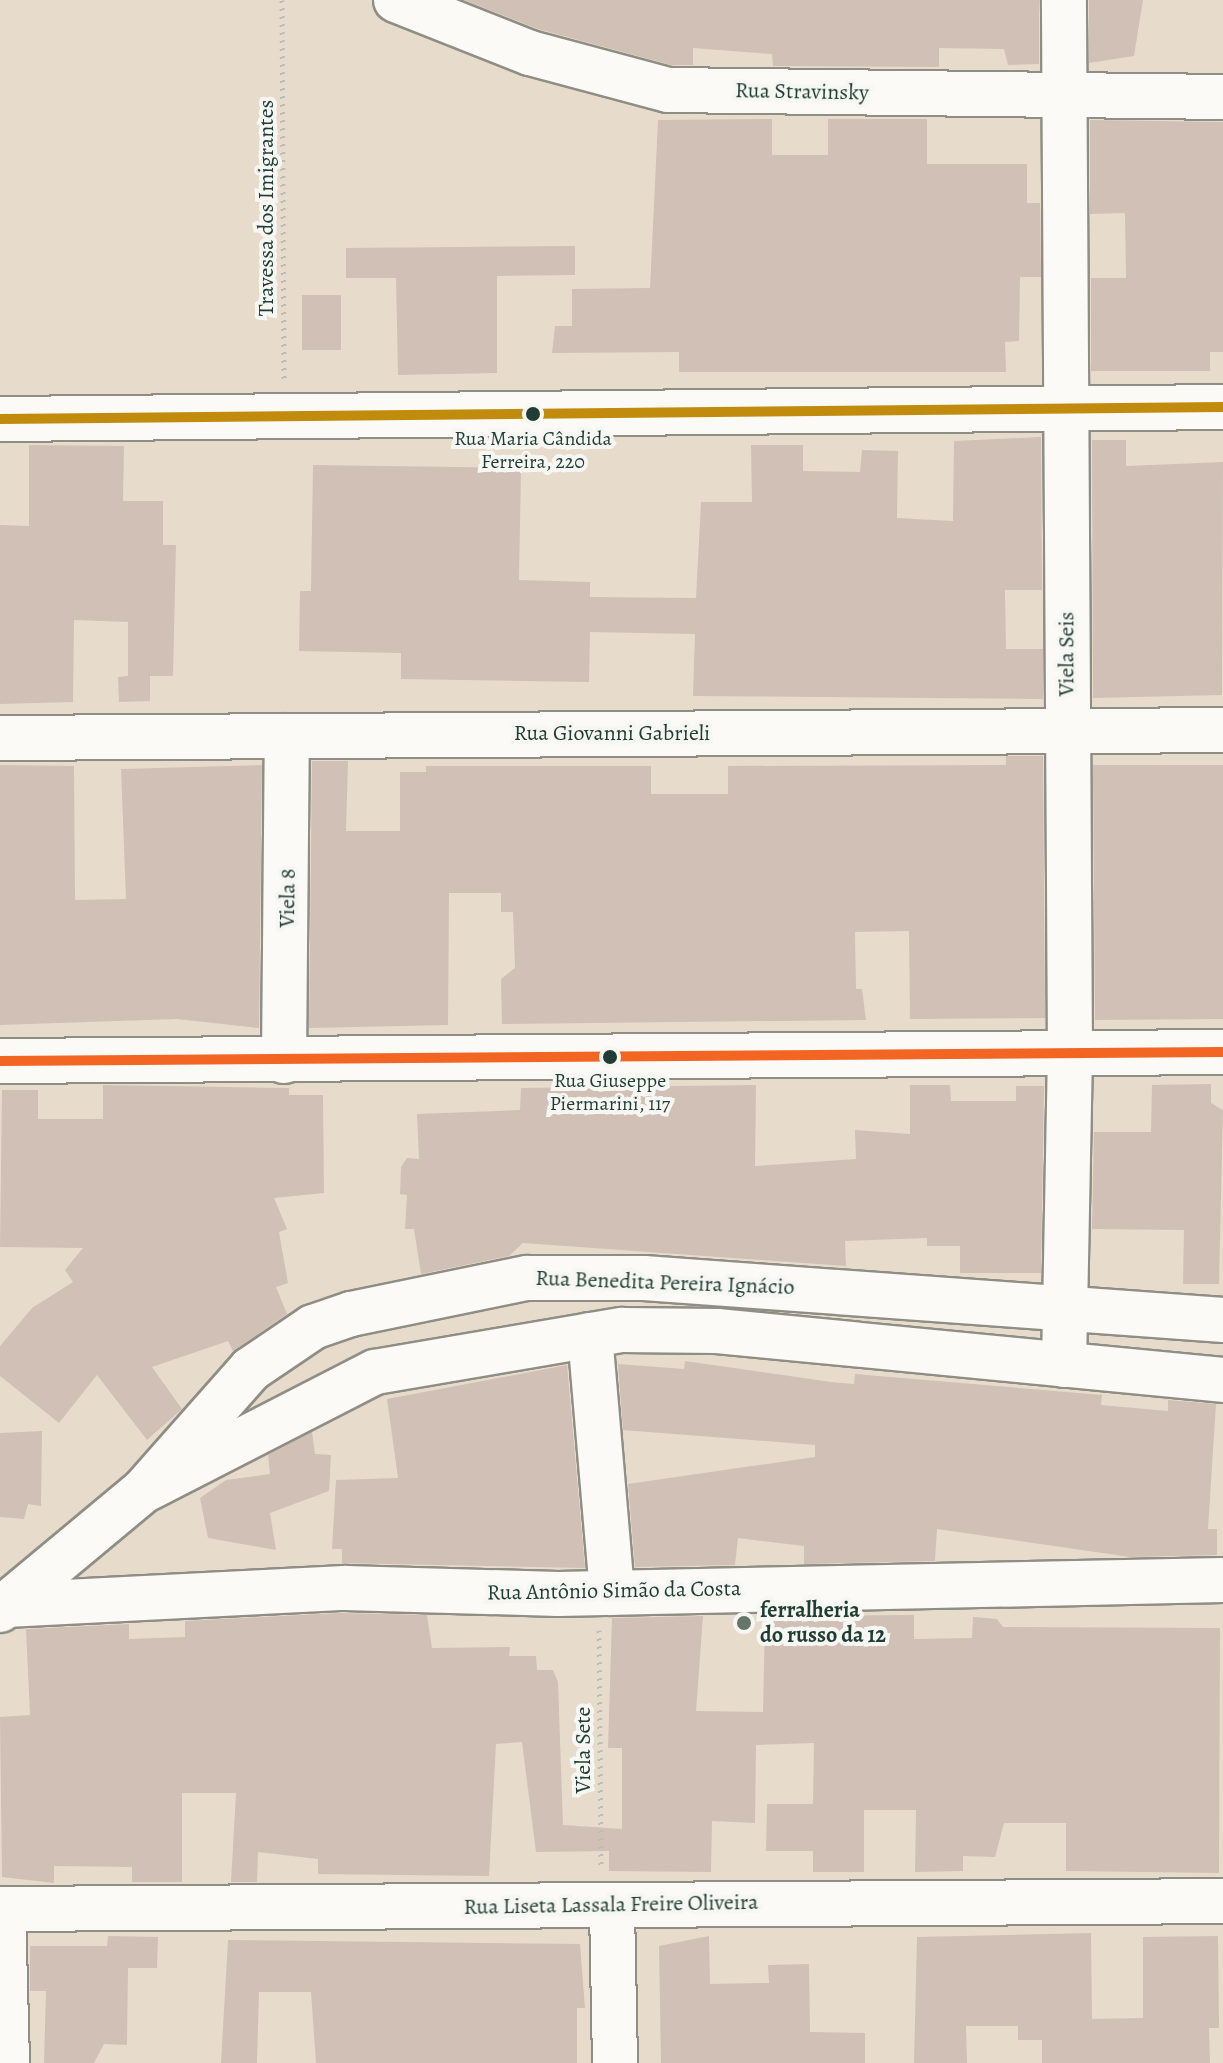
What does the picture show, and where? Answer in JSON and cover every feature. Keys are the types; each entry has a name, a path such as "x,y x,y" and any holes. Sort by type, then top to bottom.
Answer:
{"street":[{"name":"Rua Stravinsky","path":"396,0 530,53 668,90 1223,97"},
{"name":"Viela Seis","path":"1064,0 1070,1055 1068,1308 1064,1365"},
{"path":"0,419 1223,407"},
{"name":"Rua Giovanni Gabrieli","path":"0,738 1223,730"},
{"name":"Viela 8","path":"284,1061 287,736"},
{"path":"0,1061 1223,1052"},
{"name":"Rua Benedita Pereira Ignácio","path":"143,1491 219,1402 283,1343 351,1314 441,1293 527,1278 644,1278 1223,1320"},
{"path":"3,1608 143,1491 375,1372 590,1335 717,1331 1223,1380"},
{"path":"590,1335 605,1593"},
{"name":"Rua Antônio Simão da Costa","path":"3,1608 345,1588 605,1593 1223,1580"},
{"name":"Rua Liseta Lassala Freire Oliveira","path":"2,1909 1223,1901"},
{"path":"607,1907 615,2063"},
{"path":"2,1909 7,2063"}],"path":[{"name":"Travessa dos Imigrantes","path":"282,0 284,415"},
{"name":"Viela Sete","path":"605,1593 607,1907"}],"building":[{"path":"464,0 1039,0 1039,64 1008,65 1004,49 939,48 939,67 773,66 772,54 693,48 693,65 671,65 538,29"},
{"path":"1089,0 1143,0 1134,56 1089,63"},
{"path":"772,119 772,155 828,155 828,119 927,119 927,164 1027,164 1027,203 1040,203 1041,277 1020,277 1019,341 1005,342 1006,372 679,372 679,352 552,353 555,326 572,326 572,289 650,288 658,120"},
{"path":"1090,120 1223,122 1223,352 1210,352 1210,371 1091,371 1091,278 1126,278 1125,213 1090,214"},
{"path":"575,246 575,275 497,276 497,373 398,375 396,278 346,278 346,248"},
{"path":"302,295 341,295 341,350 302,350"},
{"path":"1041,437 1042,590 1005,590 1006,649 1043,649 1043,699 693,696 695,634 590,632 589,682 401,679 401,653 299,651 300,591 311,591 313,465 521,468 519,580 590,582 590,597 696,598 701,502 752,502 751,445 803,445 803,471 860,472 862,450 898,451 897,518 953,521 954,441"},
{"path":"1092,440 1126,440 1126,466 1223,462 1222,695 1093,698"},
{"path":"29,445 124,446 123,501 163,501 163,545 176,545 173,676 150,676 150,701 119,702 118,677 128,676 128,622 74,620 73,702 0,704 0,525 29,526"},
{"path":"1006,756 1043,756 1045,1018 910,1019 909,931 855,932 856,989 862,989 866,1020 502,1024 501,979 515,968 513,912 501,912 501,893 449,893 448,1025 309,1028 312,761 348,761 346,831 400,831 400,772 426,772 426,766 651,766 651,794 728,794 728,766 1006,765"},
{"path":"0,765 74,766 75,900 126,899 121,769 262,765 259,1028 177,1019 0,1025"},
{"path":"1093,765 1223,765 1223,1019 1095,1020"},
{"path":"1211,1084 1211,1103 1223,1110 1219,1284 1183,1284 1184,1230 1092,1229 1094,1132 1151,1132 1152,1085"},
{"path":"103,1085 289,1088 289,1095 323,1095 324,1193 274,1198 287,1229 279,1232 288,1283 276,1287 287,1314 233,1351 228,1341 152,1367 182,1409 147,1440 97,1375 59,1423 0,1376 0,1346 32,1308 73,1282 65,1270 83,1248 0,1247 2,1090 38,1090 38,1119 103,1119"},
{"path":"756,1085 755,1166 856,1159 855,1130 910,1134 910,1085 950,1085 951,1101 1016,1101 1016,1086 1044,1086 1041,1273 960,1273 960,1246 927,1246 927,1238 845,1241 846,1266 523,1243 509,1256 421,1274 414,1229 405,1229 407,1195 400,1194 401,1167 407,1158 419,1159 417,1114 520,1110 521,1088"},
{"path":"685,1361 854,1384 855,1374 1102,1395 1101,1405 1168,1411 1168,1400 1216,1404 1208,1529 1217,1529 1217,1555 1130,1557 937,1529 935,1561 804,1564 804,1546 738,1538 735,1565 635,1567 628,1484 815,1457 815,1445 623,1430 618,1364 684,1369"},
{"path":"567,1365 585,1568 342,1563 342,1549 332,1549 336,1480 398,1478 387,1399"},
{"path":"42,1431 41,1506 28,1504 24,1519 0,1517 0,1433"},
{"path":"312,1432 315,1454 331,1455 329,1491 270,1513 276,1550 208,1538 200,1498 226,1480 270,1474 268,1455"},
{"path":"340,1613 427,1615 432,1648 510,1647 509,1656 536,1656 537,1670 553,1670 558,1682 563,1825 622,1829 622,1748 608,1748 612,1618 703,1616 696,1711 763,1712 765,1616 914,1615 914,1639 972,1638 973,1617 997,1619 1003,1627 1220,1628 1219,1873 1066,1871 1066,1823 1004,1823 995,1857 963,1856 963,1871 915,1872 916,1810 864,1810 864,1872 813,1872 813,1851 766,1851 767,1804 813,1804 814,1743 756,1745 755,1823 712,1821 711,1872 609,1871 609,1851 536,1852 522,1742 496,1744 489,1876 318,1874 318,1859 258,1852 257,1882 231,1882 236,1793 182,1793 182,1882 132,1882 132,1867 54,1866 54,1883 2,1877 0,1717 30,1715 26,1629 129,1624 129,1639 185,1637 185,1621"},
{"path":"1091,1933 1092,2019 1143,2018 1143,1937 1218,1936 1219,2028 1209,2028 1210,2063 1042,2063 1042,2040 1018,2040 1018,2026 966,2026 967,2063 914,2063 917,1937"},
{"path":"108,1936 158,1937 157,1968 128,1968 127,2045 104,2044 94,2063 44,2063 46,1991 30,1991 30,1946 107,1946"},
{"path":"709,1936 710,1984 769,1983 768,1965 809,1964 810,2032 865,2033 865,2063 661,2063 659,1946"},
{"path":"228,1940 580,1944 585,2008 577,2008 577,2063 316,2063 311,1992 259,1992 257,2063 221,2063"}],"transit line":[{"path":"0,419 1223,407"},
{"path":"0,1061 1223,1052"}],"place":[{"name":"Rua Maria Cândida Ferreira, 220","path":"533,414"},
{"name":"Rua Giuseppe Piermarini, 117","path":"610,1057"},
{"name":"ferralheria do russo da 12","path":"744,1623"}]}
